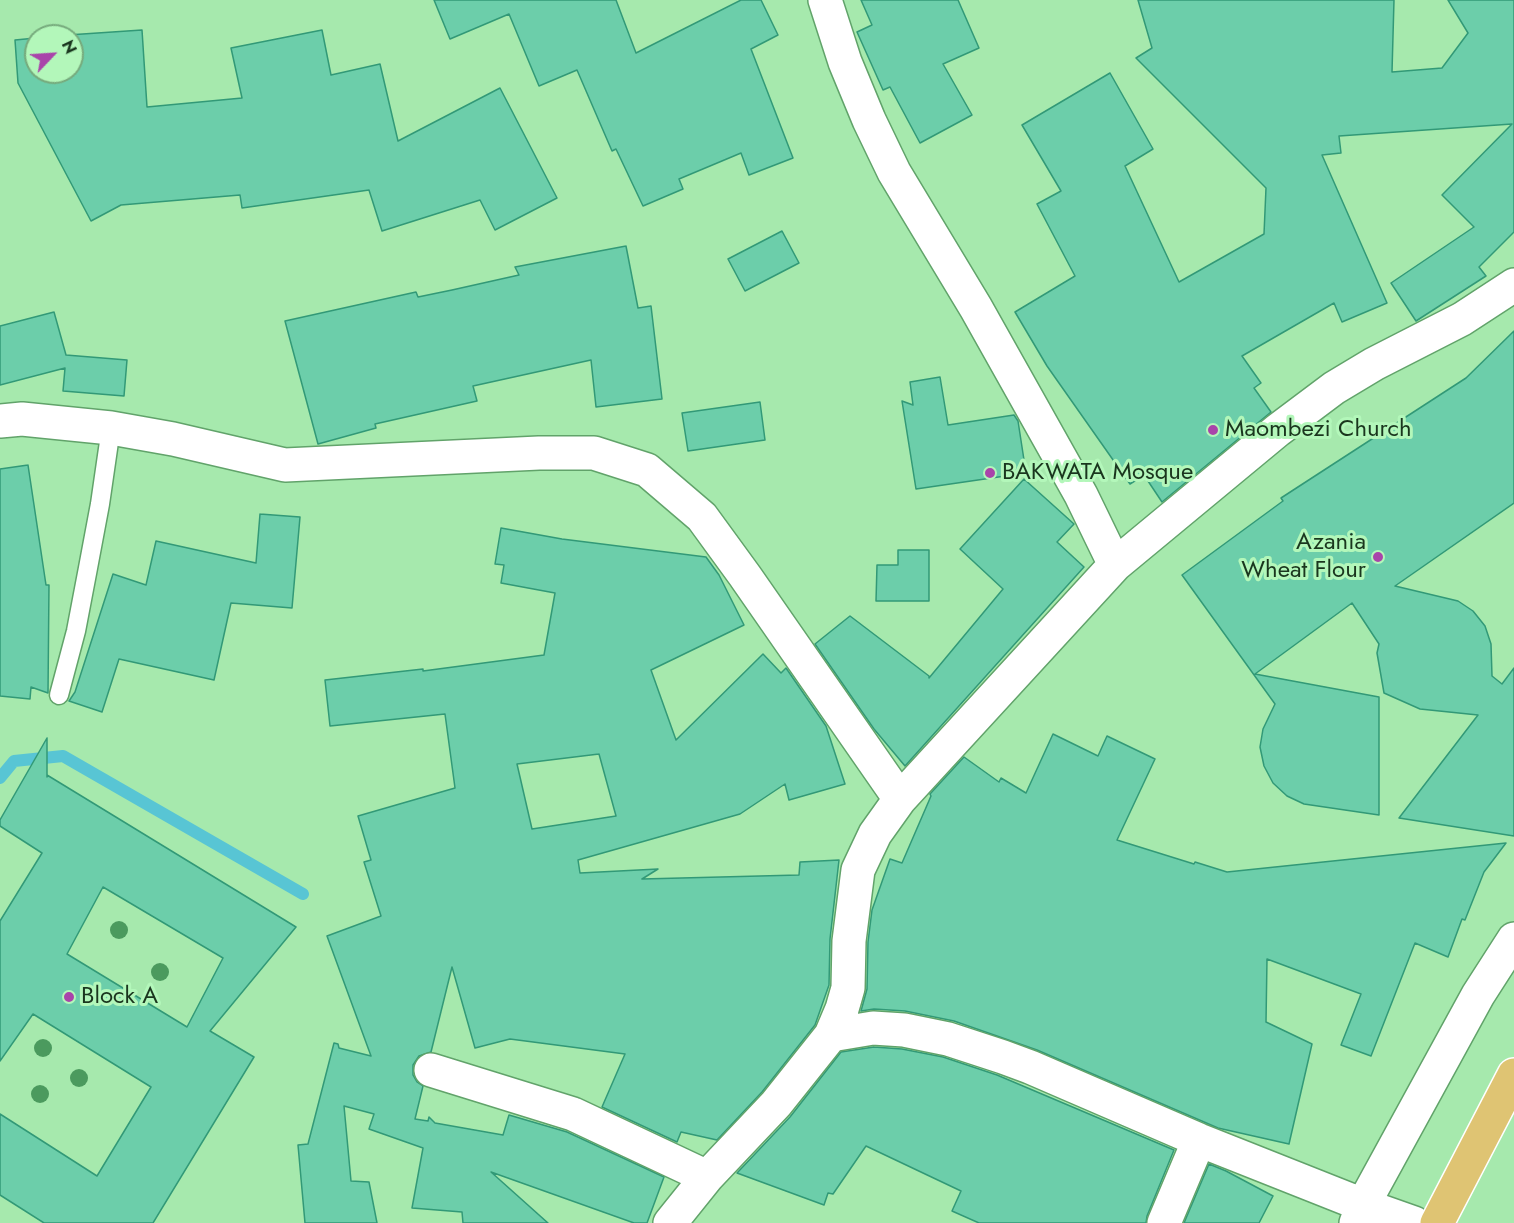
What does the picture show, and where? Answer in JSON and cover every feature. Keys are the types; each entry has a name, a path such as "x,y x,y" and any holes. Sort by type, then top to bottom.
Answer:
{"main road":[{"path":"1437,1223 1514,1075"}],"street":[{"path":"825,0 853,81 894,172 999,349 1081,495 1115,565"},
{"path":"670,1223 707,1177 776,1104 831,1035 848,988 849,941 858,870 874,834 900,799 1115,565 1270,436 1334,388 1374,364 1462,319 1514,285"},
{"path":"0,421 22,419 111,428 173,439 285,465 539,453 594,453 647,470 702,517 752,585 900,799"},
{"path":"1359,1214 1478,995 1514,939"},
{"path":"831,1035 873,1028 904,1030 948,1039 1030,1067 1199,1140 1359,1214 1414,1223"},
{"path":"431,1070 573,1114 707,1177"},
{"path":"1164,1223 1199,1140"}],"lane":[{"path":"59,695 76,631 100,504 111,428"}],"building":[{"path":"434,0 616,0 636,53 741,0 761,0 778,35 751,49 793,158 749,175 741,153 679,179 683,189 643,206 616,149 612,151 577,70 539,86 509,14 450,39"},
{"path":"861,0 958,0 979,48 943,64 972,115 920,143 890,87 883,90 857,32 872,25"},
{"path":"1138,0 1394,0 1392,72 1442,68 1468,33 1448,0 1514,0 1514,232 1479,267 1486,276 1416,321 1391,283 1474,227 1442,195 1512,124 1339,136 1341,153 1322,155 1387,303 1342,322 1334,303 1242,356 1261,383 1254,388 1271,412 1162,502 1144,475 1130,484 1047,366 1015,312 1075,276 1037,204 1061,191 1022,125 1110,73 1153,149 1125,166 1179,282 1264,234 1266,188 1136,58 1152,48"},
{"path":"142,30 147,107 242,98 231,48 322,30 331,75 380,64 398,141 500,88 557,198 495,230 480,200 382,231 369,190 242,208 240,195 121,205 91,221 18,83 15,40 24,39 24,84 84,84 84,34"},
{"path":"782,231 799,263 745,291 728,259"},
{"path":"626,246 638,308 651,306 662,399 596,407 591,360 473,386 477,401 375,424 376,428 318,444 285,321 416,292 418,297 452,290 519,275 515,267"},
{"path":"54,312 66,355 127,360 124,396 63,391 65,368 0,385 0,326"},
{"path":"1514,331 1514,503 1395,586 1458,601 1473,611 1485,626 1491,644 1492,676 1502,684 1514,668 1514,836 1399,818 1478,715 1420,709 1384,693 1377,653 1379,644 1352,603 1255,674 1379,697 1379,815 1304,804 1287,796 1273,783 1264,766 1260,747 1263,729 1275,704 1182,575 1283,501 1281,498 1466,378"},
{"path":"940,377 948,425 1014,415 1018,421 1026,473 916,489 902,401 913,405 910,382"},
{"path":"760,402 765,440 688,451 682,413"},
{"path":"28,465 46,585 49,585 48,693 31,687 30,699 0,696 0,469"},
{"path":"1024,479 1074,524 1057,542 1084,567 905,766 874,729 815,644 850,616 929,678 1003,589 960,549"},
{"path":"260,514 300,517 292,608 231,603 214,680 119,659 102,712 69,701 75,692 113,574 146,585 156,541 256,563"},
{"path":"501,528 562,539 706,557 719,575 744,625 651,670 676,740 763,654 781,673 786,668 826,726 845,784 789,800 785,784 740,814 578,860 580,873 658,869 642,879 799,875 800,862 839,860 830,939 829,985 815,1025 762,1092 717,1140 681,1132 677,1142 602,1107 625,1054 510,1039 475,1048 452,967 431,1052 419,1056 413,1065 413,1075 423,1086 415,1119 428,1121 429,1117 435,1123 503,1135 509,1115 567,1132 664,1177 647,1223 634,1223 491,1172 548,1223 463,1223 462,1212 412,1208 423,1148 369,1129 374,1114 344,1106 351,1181 369,1182 377,1223 305,1223 298,1145 308,1144 334,1043 338,1044 339,1048 371,1056 327,936 381,916 364,862 371,860 358,816 455,788 445,714 330,726 325,680 423,669 423,671 544,655 555,593 501,583 504,565 495,564","holes":["599,754 616,816 532,829 517,764"]},
{"path":"898,550 929,550 929,601 876,601 877,565 898,565"},
{"path":"1053,734 1098,756 1107,736 1155,759 1117,840 1227,872 1506,843 1484,872 1465,920 1462,919 1448,957 1415,943 1371,1056 1341,1045 1361,994 1267,959 1266,1022 1312,1044 1289,1144 1218,1128 1037,1050 954,1021 905,1011 874,1009 861,1011 867,989 868,942 872,910 890,859 902,863 930,794 964,757 999,782 1001,778 1026,793"},
{"name":"Block A","path":"47,738 47,775 296,927 210,1031 254,1057 153,1223 44,1223 0,1195 0,1114 97,1176 151,1087 33,1014 0,1061 0,921 42,853 0,826 0,820","holes":["103,887 223,958 187,1027 67,954"]},
{"path":"874,1047 902,1049 943,1057 997,1075 1174,1150 1146,1223 979,1223 952,1211 961,1191 866,1146 833,1194 828,1193 824,1205 737,1173 790,1117 841,1052"},
{"path":"1209,1164 1273,1196 1259,1223 1184,1223"}],"waterway":[{"path":"0,778 14,761 63,756 303,894"}],"place":[{"name":"Maombezi Church","path":"1213,430"},
{"name":"BAKWATA Mosque","path":"990,473"},
{"name":"Azania Wheat Flour","path":"1378,557"},
{"name":"Block A","path":"69,997"}]}
